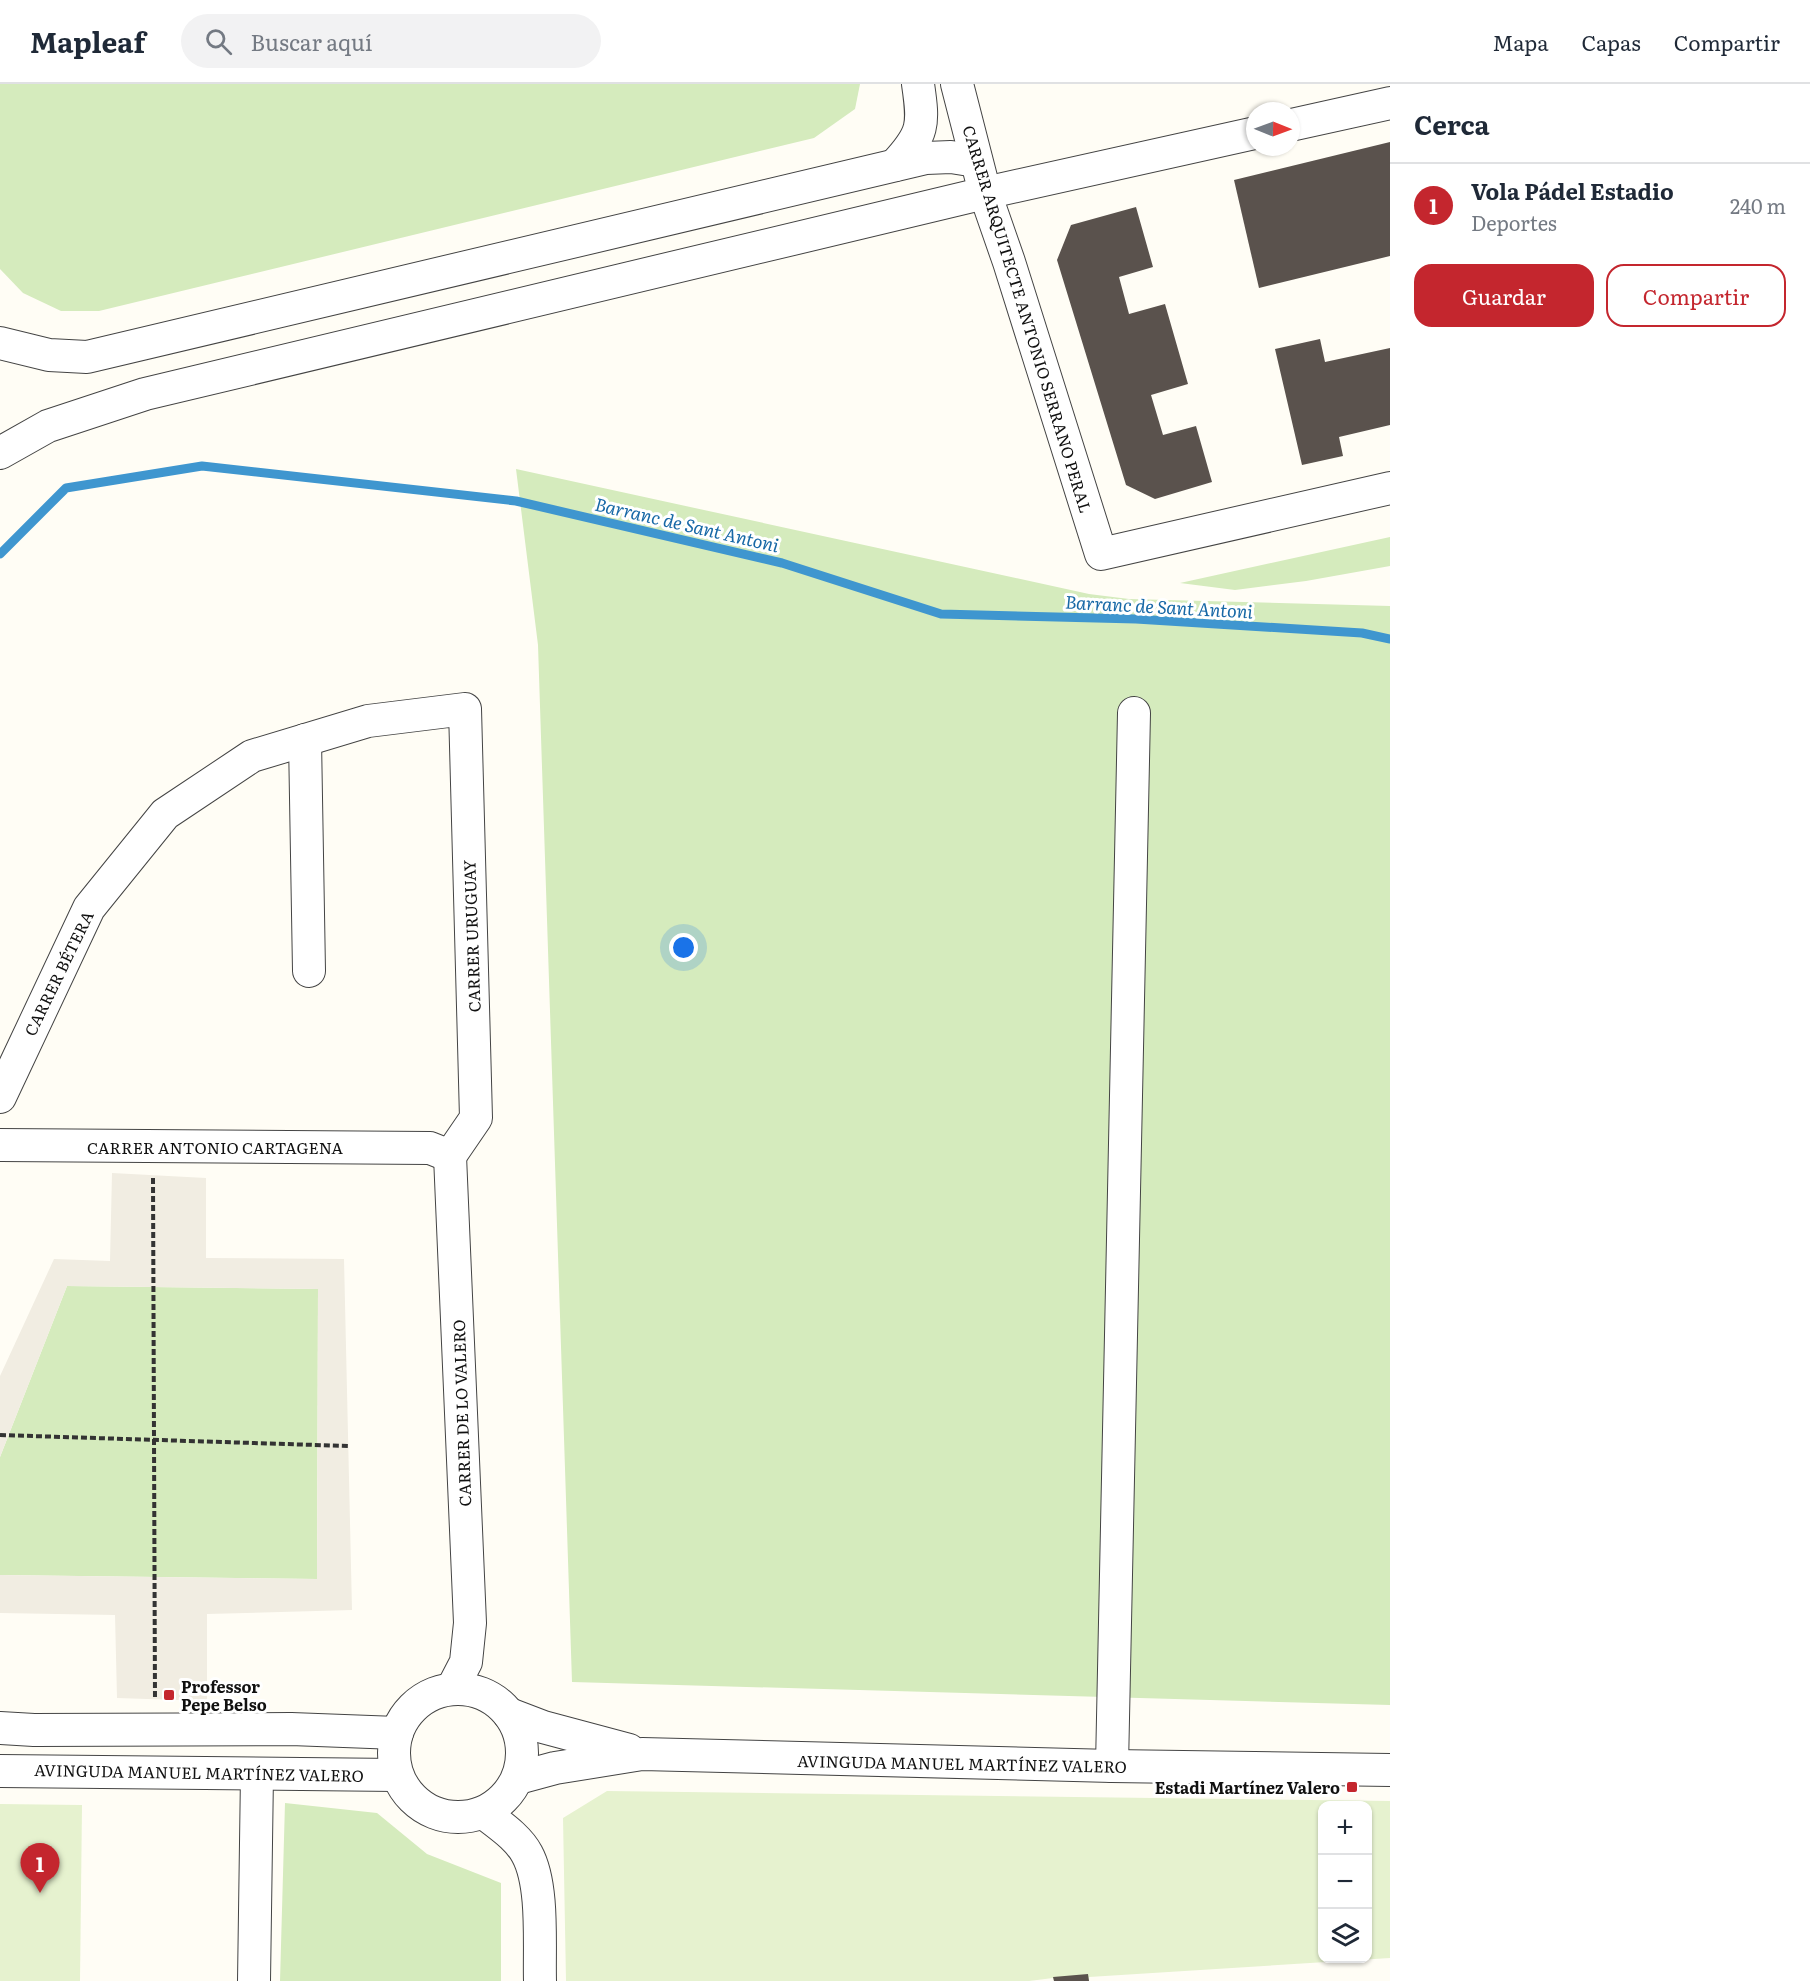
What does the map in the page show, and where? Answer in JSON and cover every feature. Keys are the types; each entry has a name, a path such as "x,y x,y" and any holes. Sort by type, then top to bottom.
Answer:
{"street":[{"path":"895,165 916,141 920,129 918,84"},
{"name":"CARRER ARQUITECTE ANTONIO SERRANO PERAL","path":"957,84 985,193 1101,554 1390,488"},
{"path":"1300,123 1390,103"},
{"path":"0,453 48,426 146,394 985,193 1246,135"},
{"path":"0,343 49,355 87,357 926,158 951,157 976,161"},
{"name":"CARRER BÉTERA","path":"0,1097 88,908 165,814 252,756 368,721 465,709"},
{"name":"CARRER URUGUAY","path":"440,1152 476,1118 465,709"},
{"path":"1112,1766 1134,713"},
{"path":"305,740 309,971"},
{"name":"CARRER ANTONIO CARTAGENA","path":"0,1145 440,1152"},
{"name":"CARRER DE LO VALERO","path":"440,1152 470,1623 466,1662 452,1689"},
{"path":"452,1689 464,1689 497,1701 509,1714 522,1742 522,1764 518,1778 506,1797 484,1813 471,1817 445,1816 417,1803 397,1775 393,1753 397,1733 411,1708 430,1695 452,1689"},
{"name":"AVINGUDA MANUEL MARTÍNEZ VALERO","path":"509,1714 554,1730 642,1754"},
{"path":"0,1728 397,1733"},
{"name":"AVINGUDA MANUEL MARTÍNEZ VALERO","path":"518,1778 555,1768 642,1754 1112,1766 1390,1770"},
{"name":"AVINGUDA MANUEL MARTÍNEZ VALERO","path":"0,1771 397,1775"},
{"path":"254,1981 257,1774"},
{"path":"484,1813 518,1841 527,1853 537,1877 540,1981"}],"path":[{"path":"153,1147 155,1730"},
{"path":"0,1435 348,1446"}],"green space":[{"path":"0,84 860,84 855,109 814,138 99,311 61,311 23,293 0,269"},
{"path":"516,469 1089,594 1129,599 1390,606 1390,1705 572,1682 538,645"},
{"path":"1390,537 1390,566 1306,581 1235,590 1180,583"},
{"path":"67,1286 318,1289 317,1579 0,1575 0,1457"},
{"path":"607,1791 1390,1801 1390,1958 1372,1959 1372,1801 1318,1801 1318,1963 1089,1977 1089,1981 1054,1981 1053,1978 1029,1981 566,1981 563,1818"},
{"path":"285,1803 377,1813 427,1854 501,1883 501,1981 280,1981"},
{"path":"0,1804 82,1805 80,1981 0,1981"}],"shaded area":[{"path":"112,1173 206,1178 206,1258 344,1259 352,1610 207,1614 207,1701 117,1698 115,1615 0,1613 0,1575 317,1579 318,1289 67,1286 0,1457 0,1376 54,1259 110,1261"}],"building":[{"path":"1390,142 1390,256 1259,288 1234,180"},
{"path":"1136,207 1153,267 1119,277 1129,314 1165,304 1188,384 1151,395 1163,435 1196,426 1212,482 1155,499 1126,485 1057,260 1071,225"},
{"path":"1320,339 1325,362 1390,348 1390,425 1339,437 1343,456 1302,465 1275,349"},
{"path":"1088,1974 1089,1981 1054,1981 1053,1977"}],"waterway":[{"name":"Barranc de Sant Antoni","path":"0,554 66,488 202,466 516,501 782,563 941,614 1136,619 1362,633 1390,639"}],"place":[{"name":"Professor Pepe Belso","path":"169,1695"},
{"name":"Estadi Martínez Valero","path":"1352,1787"},
{"name":"Vola Pádel Estadio","path":"40,1893"}]}
